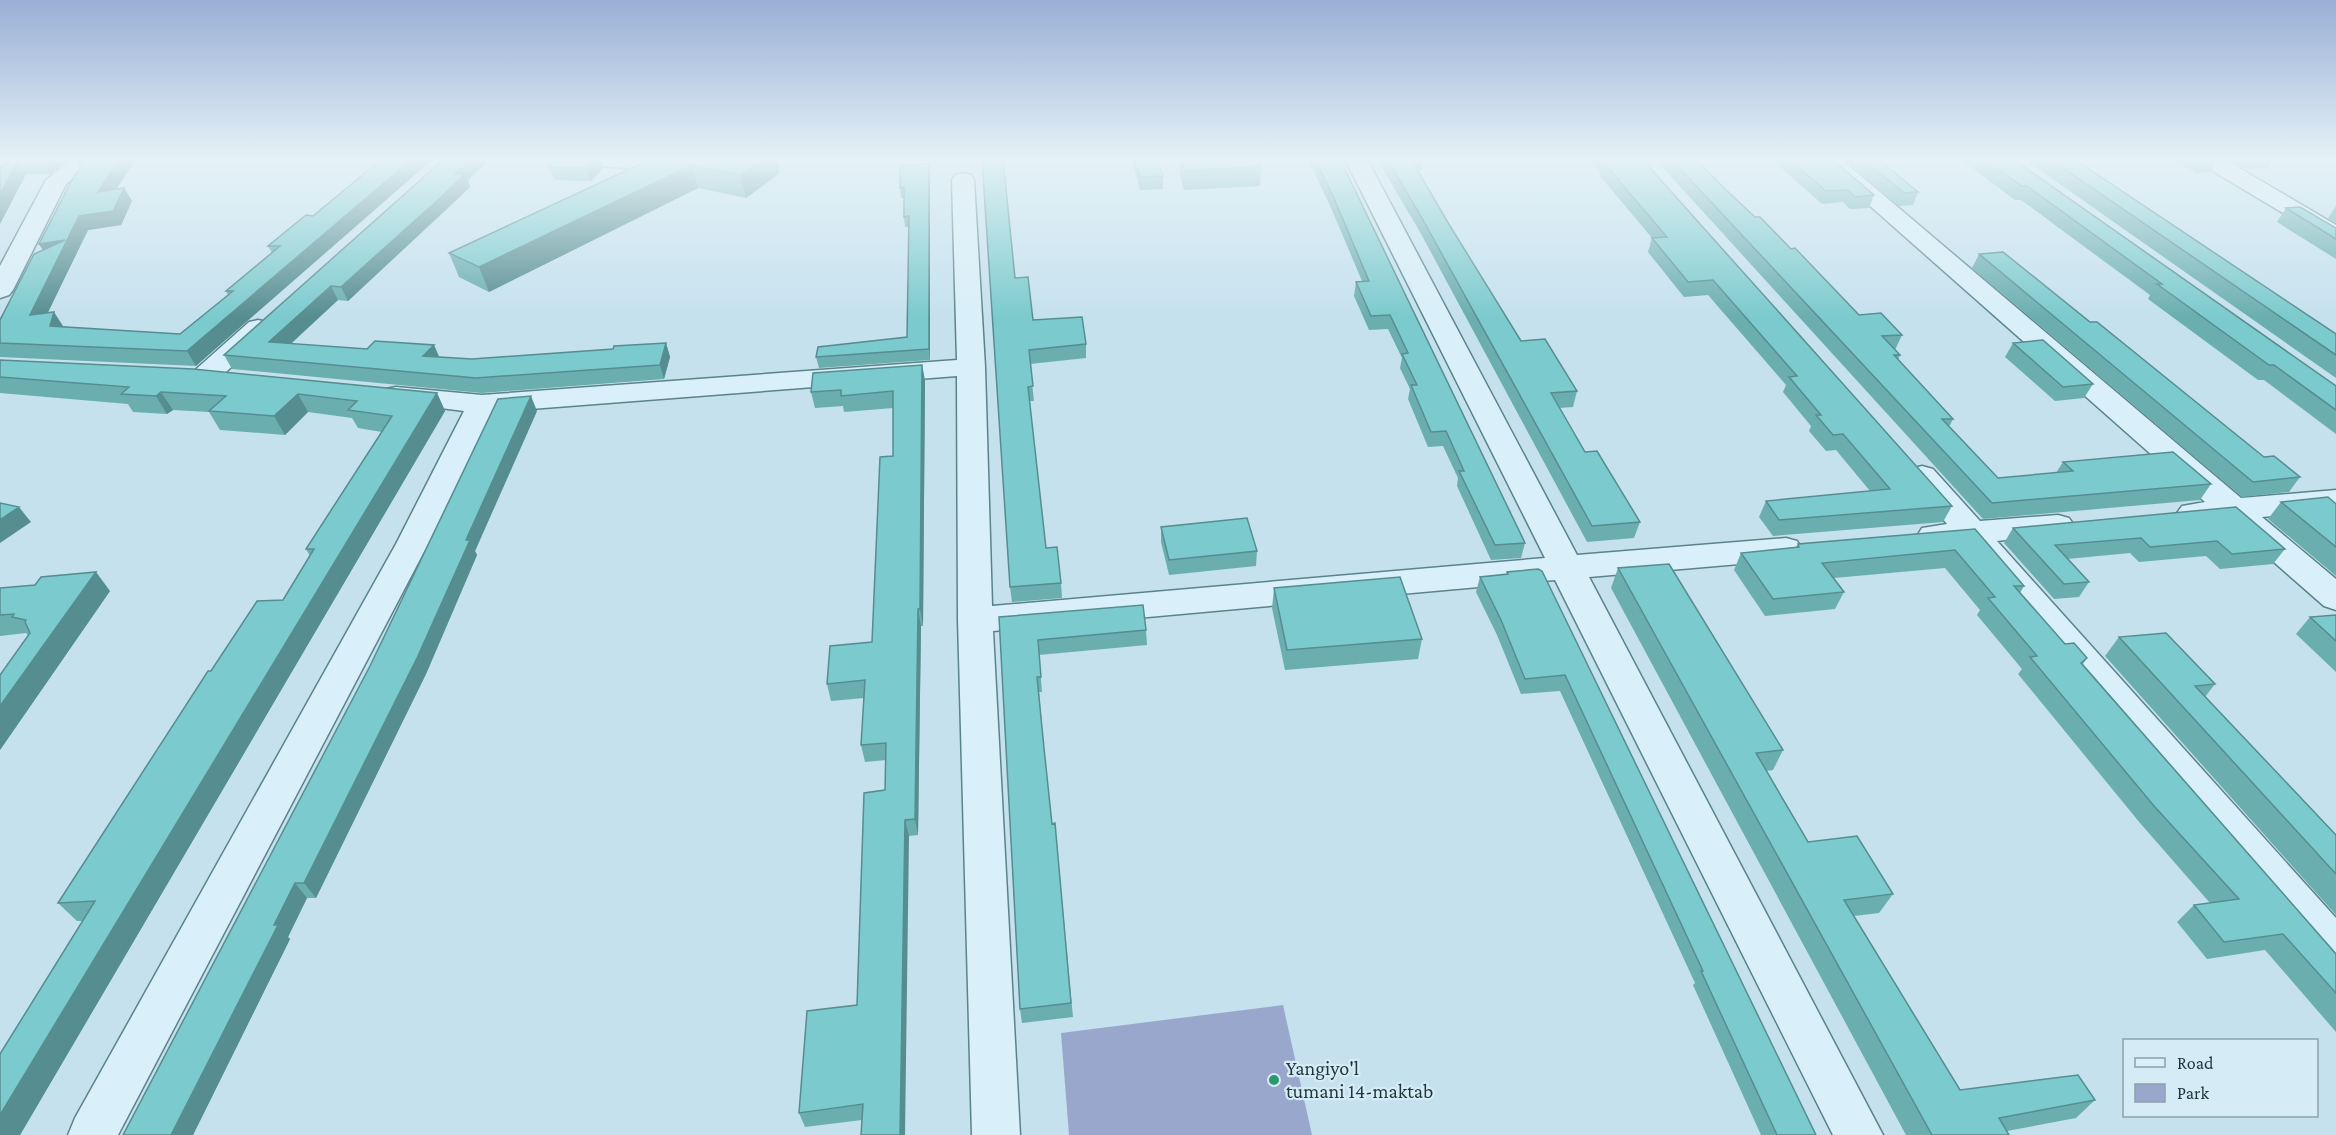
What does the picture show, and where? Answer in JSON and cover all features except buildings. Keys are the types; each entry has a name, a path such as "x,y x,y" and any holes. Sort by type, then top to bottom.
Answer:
{"street":[{"path":"0,291 41,212"},
{"path":"964,212 971,368 975,620 996,1135"},
{"path":"1383,212 1859,1135"},
{"path":"1890,212 2336,598"},
{"path":"2299,212 2336,234"},
{"path":"238,380 192,376 274,315"},
{"path":"366,392 482,404 971,368"},
{"path":"92,1135 401,565 482,404"},
{"path":"1901,452 2336,949"},
{"path":"2164,516 2336,500"},
{"path":"1903,539 2092,522"},
{"path":"975,620 1307,589 1810,547"}],"green space":[{"path":"1283,1005 1312,1135 1069,1135 1061,1033"}],"place":[{"name":"Yangiyo'l tumani 14-maktab","path":"1274,1080"}]}
